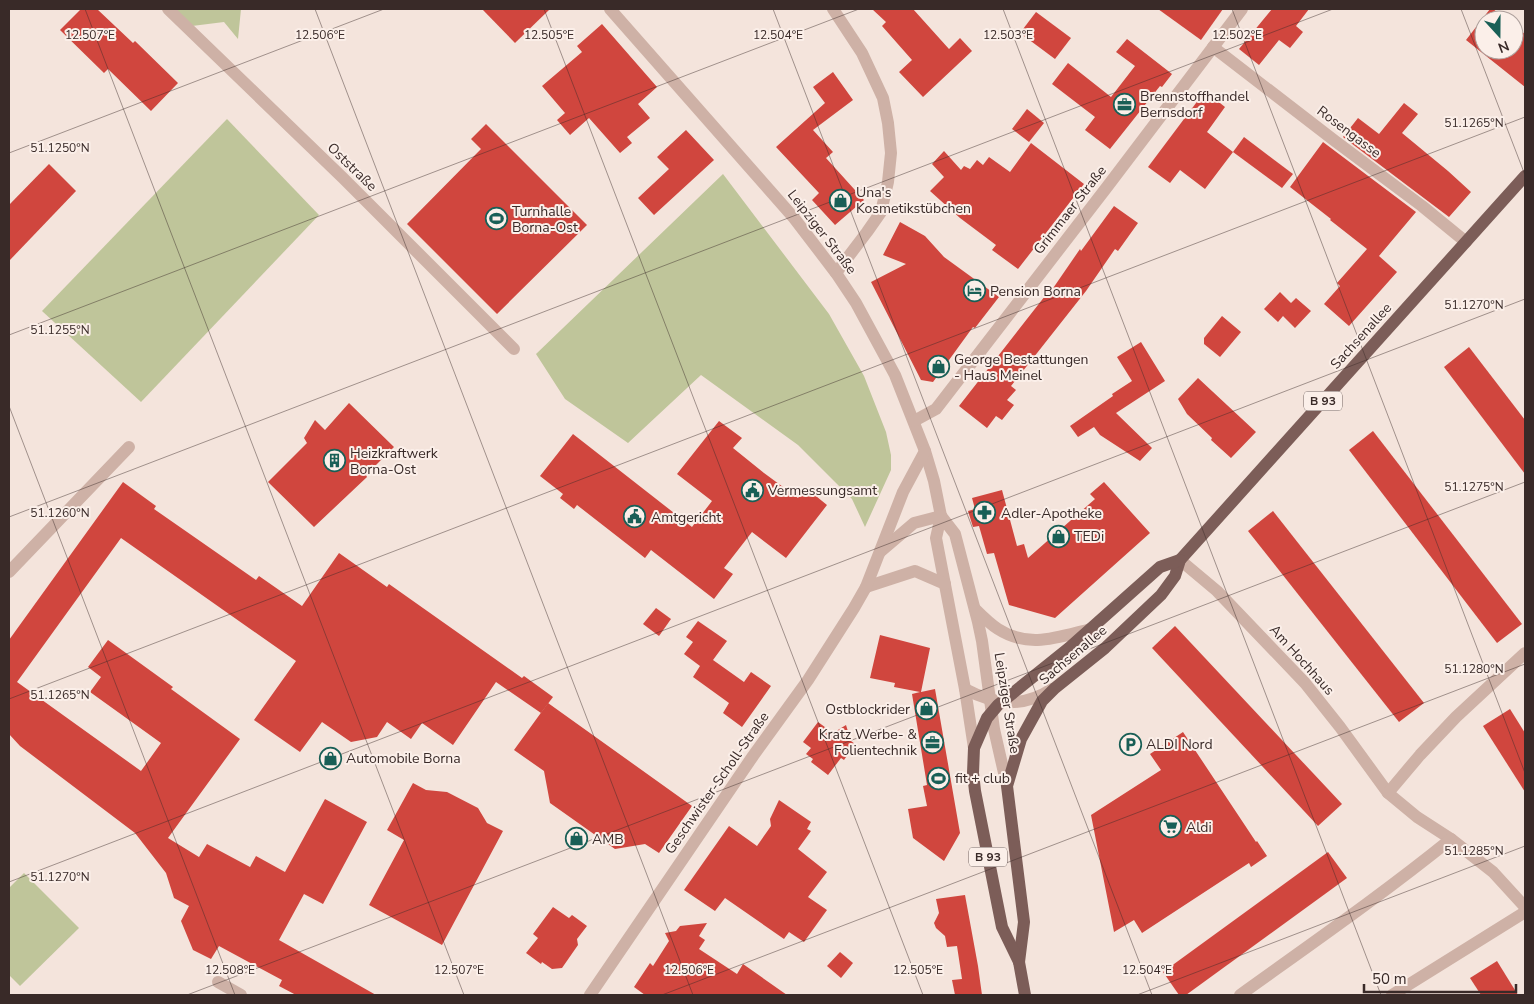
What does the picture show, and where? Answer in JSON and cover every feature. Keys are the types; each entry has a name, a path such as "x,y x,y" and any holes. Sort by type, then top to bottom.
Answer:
{"main road":[{"name":"Sachsenallee","path":"1007,786 1021,739 1042,701 1054,688 1105,648 1154,601 1175,576 1180,560 1525,176"},
{"name":"Sachsenallee","path":"974,748 994,705 1091,629 1160,567 1180,560"},
{"name":"Leipziger Straße","path":"974,748 973,773 975,791 1002,927 1019,962 1025,995"},
{"name":"Leipziger Straße","path":"1007,786 1024,922 1019,962"}],"street":[{"name":"Oststraße","path":"168,9 514,349"},
{"name":"Leipziger Straße","path":"610,9 794,218 836,273 856,303 895,375 925,451 934,481 941,516 936,538 965,689 974,748"},
{"path":"833,9 862,53 883,98 891,154 888,182 881,212 836,273"},
{"name":"Grimmaer Straße","path":"914,422 936,409 1108,187 1242,9"},
{"name":"Rosengasse","path":"1213,47 1422,206 1466,242"},
{"path":"9,572 129,446"},
{"name":"Geschwister-Scholl-Straße","path":"590,995 753,756 808,680 866,587 903,492 925,451"},
{"name":"Leipziger Straße","path":"941,516 955,534 974,608 994,705 1001,763 1007,786"},
{"name":"Geschwister-Scholl-Straße","path":"879,553 914,523 941,516"},
{"name":"Am Hochhaus","path":"1180,560 1217,590 1305,683 1388,793 1417,817 1451,839 1521,893 1525,906"},
{"path":"866,587 915,572 945,584"},
{"path":"974,608 998,629 1010,636 1028,641 1053,639 1091,629"},
{"path":"1388,793 1456,717 1525,653"},
{"name":"B 93","path":"965,689 994,705 1032,700 1054,688"},
{"path":"1240,995 1371,901 1451,839"},
{"path":"1392,995 1525,912"},
{"path":"218,982 241,995"}],"green space":[{"path":"174,9 241,9 238,39 224,22 192,26"},
{"path":"227,119 319,215 141,402 42,311"},
{"path":"723,174 829,314 864,376 886,432 891,455 891,470 865,527 852,499 798,445 701,375 628,443 565,399 536,354"},
{"path":"24,873 79,928 20,986 9,975 9,888"}],"building":[{"path":"81,9 97,9 133,43 135,41 178,83 151,111 108,69 104,73 60,30"},
{"path":"482,9 550,9 515,43"},
{"path":"872,9 913,9 949,49 960,38 972,51 923,97 899,72 912,60 882,26 886,22"},
{"path":"1158,9 1223,9 1201,40"},
{"path":"1272,9 1309,9 1296,26 1303,32 1290,48 1279,40 1259,65 1239,49"},
{"path":"1036,12 1071,38 1055,59 1020,33"},
{"path":"602,24 657,87 638,104 650,118 627,137 632,143 620,153 589,118 570,135 557,120 565,113 542,86 582,52 577,46"},
{"path":"1474,30 1474,46 1466,40"},
{"path":"1524,33 1525,34 1525,87 1491,60 1524,60"},
{"path":"1127,39 1172,74 1162,87 1160,86 1110,149 1085,130 1095,117 1052,84 1068,63 1111,97 1135,66 1116,52"},
{"path":"833,72 853,100 813,130 833,152 826,158 864,200 835,225 812,200 819,193 776,147 825,103 813,87"},
{"path":"1205,91 1225,107 1207,132 1233,152 1205,189 1180,170 1170,183 1148,167"},
{"path":"1404,103 1418,114 1402,133 1471,192 1449,217 1343,137 1358,118 1379,134"},
{"path":"1027,109 1044,123 1029,142 1012,129"},
{"name":"Turnhalle Borna-Ost","path":"486,124 587,225 497,314 407,224 481,149 471,139"},
{"path":"686,130 714,160 654,215 638,198 669,169 657,157"},
{"path":"1244,137 1293,174 1282,188 1233,152"},
{"path":"1323,142 1416,212 1379,256 1397,272 1349,326 1324,304 1340,286 1337,283 1367,249 1290,187"},
{"path":"1031,143 1084,184 1018,269 992,250 996,245 960,218 930,191 944,177 932,164 944,151 961,170 964,166 970,169 977,160 983,165 989,157 1010,172"},
{"path":"49,164 76,191 9,261 9,205"},
{"path":"1114,206 1138,223 1118,251 1115,249 1086,291 1011,386 1016,390 1007,400 1014,405 1002,420 996,416 987,428 959,406 1045,296 1047,297 1080,249 1081,251"},
{"path":"900,222 925,236 944,257 999,297 975,328 973,327 933,382 921,380 871,282 906,264 883,255"},
{"path":"1280,292 1291,303 1296,298 1311,311 1295,328 1283,316 1278,322 1264,309"},
{"path":"1222,316 1241,332 1220,357 1204,344 1204,338"},
{"path":"1141,342 1165,381 1116,413 1152,448 1140,461 1100,435 1094,427 1078,437 1070,426 1132,381 1117,357"},
{"path":"1469,347 1525,420 1525,474 1444,367"},
{"path":"1198,378 1256,432 1231,458 1187,414 1178,399"},
{"name":"Heizkraftwerk Borna-Ost","path":"349,403 394,447 366,475 367,477 314,527 268,482 307,443 304,438 315,420 325,430"},
{"name":"Amtgericht","path":"719,421 742,438 733,448 764,473 798,498 806,488 827,505 786,558 752,532 724,568 733,574 714,599 651,550 645,558 577,505 574,509 560,498 563,494 540,476 573,434 692,527 712,501 677,474"},
{"path":"1373,431 1522,624 1497,643 1349,450"},
{"path":"123,482 156,506 154,509 256,580 259,576 302,606 339,553 387,587 389,584 522,678 524,676 553,697 541,713 496,682 453,745 422,723 411,739 387,722 377,737 351,742 322,722 300,752 254,720 296,661 121,538 17,682 141,771 161,743 90,692 101,677 88,667 108,640 240,739 168,838 199,857 207,844 250,867 256,856 285,872 325,799 367,822 323,904 304,894 279,940 376,995 296,995 279,986 282,980 219,946 211,959 193,950 181,921 189,906 174,898 166,873 135,833 20,746 9,734 9,640"},
{"path":"1104,482 1150,533 1055,618 1009,605 994,553 987,554 979,526 973,527 968,511 975,509 972,498 1002,490 1017,546 1024,544 1028,558 1095,499 1090,494"},
{"path":"1273,511 1424,703 1399,722 1248,531"},
{"path":"656,608 671,619 659,636 643,624"},
{"path":"698,621 727,641 713,660 744,682 751,672 771,686 742,727 723,713 729,703 693,677 700,666 684,654 693,642 686,637"},
{"path":"1175,626 1342,804 1318,826 1152,648"},
{"path":"880,635 930,648 921,692 935,689 960,833 944,861 913,838 908,809 927,806 923,786 927,785 912,694 920,692 894,687 895,683 870,678"},
{"path":"548,703 692,806 659,853 645,844 615,849 550,803 544,771 514,750"},
{"path":"1510,709 1525,733 1525,792 1483,726"},
{"path":"818,722 833,733 846,725 851,741 855,744 844,760 841,758 828,775 811,762 813,759 806,754 811,748 803,742"},
{"name":"Aldi","path":"1183,732 1267,856 1251,867 1249,863 1142,933 1134,920 1114,932 1091,815 1161,770 1150,754"},
{"path":"413,783 426,790 447,792 478,808 487,823 503,831 442,945 369,905 404,840 387,830"},
{"path":"779,800 811,822 807,829 811,831 798,849 827,872 808,897 827,910 804,942 789,932 784,939 725,898 715,911 684,890 729,826 757,846 771,826 770,819"},
{"path":"1328,852 1347,878 1186,995 1179,995 1163,972"},
{"path":"965,895 982,995 955,995 952,980 962,979 957,946 947,947 945,936 936,928 934,923 939,913 936,899"},
{"path":"553,907 569,918 572,915 587,926 577,939 578,945 562,968 552,969 542,962 541,964 526,953 538,938 533,934"},
{"path":"707,923 699,936 705,940 699,949 737,974 743,964 787,995 645,995 634,987 650,963 653,966 669,941 665,933 676,931 680,926"},
{"path":"840,952 853,963 841,978 827,966"},
{"path":"1497,961 1518,995 1481,995 1470,978"}],"place":[{"name":"Brennstoffhandel Bernsdorf","path":"1124,104"},
{"name":"Una's Kosmetikstübchen","path":"840,200"},
{"name":"Turnhalle Borna-Ost","path":"496,219"},
{"name":"Pension Borna","path":"974,291"},
{"name":"George Bestattungen - Haus Meinel","path":"938,367"},
{"name":"Heizkraftwerk Borna-Ost","path":"334,461"},
{"name":"Vermessungsamt","path":"752,490"},
{"name":"Adler-Apotheke","path":"985,513"},
{"name":"Amtgericht","path":"635,517"},
{"name":"TEDi","path":"1058,536"},
{"name":"Ostblockrider","path":"926,709"},
{"name":"Kratz Werbe- & Folientechnik","path":"933,742"},
{"name":"ALDI Nord","path":"1130,744"},
{"name":"Automobile Borna","path":"330,758"},
{"name":"fit + club","path":"939,778"},
{"name":"Aldi","path":"1170,827"},
{"name":"AMB","path":"576,839"}]}
